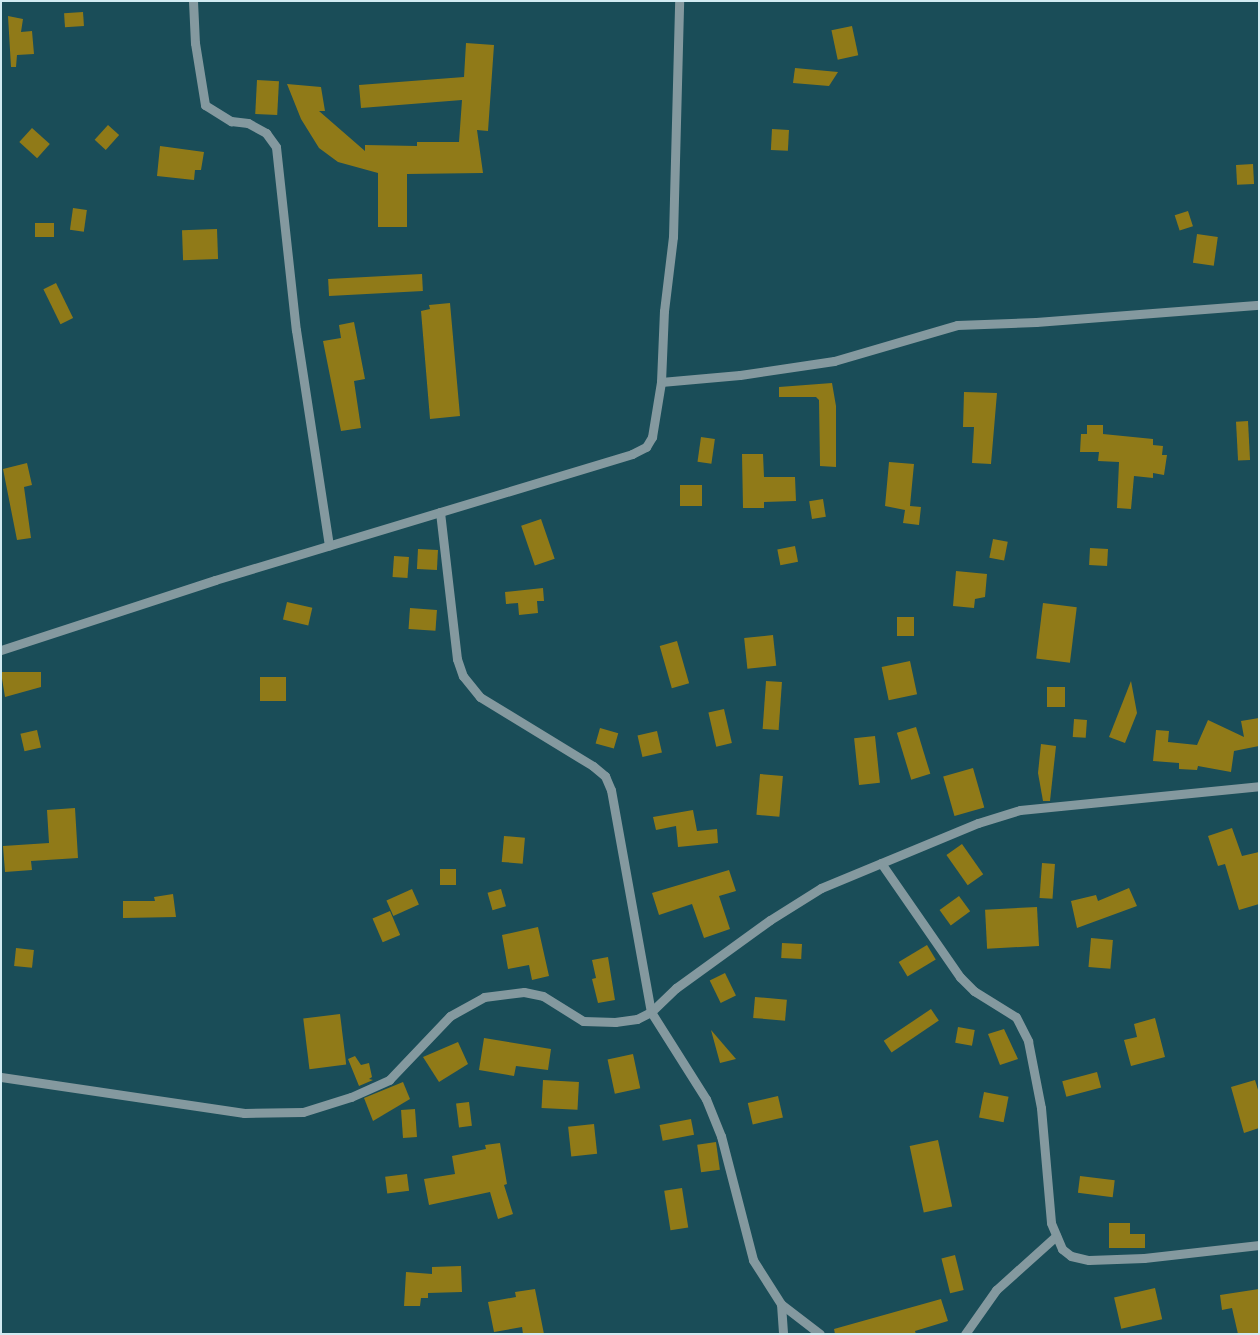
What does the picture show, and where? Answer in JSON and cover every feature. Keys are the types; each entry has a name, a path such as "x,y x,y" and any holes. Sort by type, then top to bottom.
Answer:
{"street":[{"path":"193,1 194,43 205,105 231,121 248,123 266,133 276,147 296,330 329,546"},
{"path":"1,650 329,546 632,454 646,447 652,438 661,382 664,312 673,237 679,1"},
{"path":"661,382 740,375 834,361 957,324 1036,322 1259,305"},
{"path":"440,512 457,659 463,676 480,698 593,766 605,776 611,790 651,1012 706,1099 722,1136 753,1260 781,1304 820,1334"},
{"path":"1,1077 244,1113 303,1112 351,1097 389,1080 450,1016 484,997 524,992 543,996 582,1021 615,1022 637,1019 651,1012 676,988 770,920 821,888 978,823 1020,810 1259,786"},
{"path":"881,863 960,977 974,991 1016,1017 1028,1041 1041,1108 1049,1211 1062,1249 1071,1256 1089,1260 1144,1258 1259,1245"},
{"path":"965,1334 996,1290 1056,1236"},
{"path":"781,1304 783,1334"}],"building":[{"path":"83,12 84,26 65,27 64,13"},
{"path":"8,16 23,19 21,32 32,31 34,54 17,55 16,67 11,67"},
{"path":"852,26 858,55 838,60 831,30"},
{"path":"466,43 494,45 488,131 477,130 483,173 407,174 407,227 378,227 378,173 338,162 319,148 301,119 287,84 321,87 325,111 319,111 365,151 365,145 417,146 417,142 459,142 462,100 361,108 359,85 464,77"},
{"path":"795,68 838,72 829,86 793,83"},
{"path":"257,80 279,81 277,115 255,114"},
{"path":"108,125 119,135 106,150 95,140"},
{"path":"32,128 50,144 37,158 19,142"},
{"path":"772,129 789,130 788,151 771,150"},
{"path":"160,146 204,152 201,170 195,170 194,180 157,176"},
{"path":"1253,164 1254,184 1237,185 1236,165"},
{"path":"73,208 87,210 84,232 70,230"},
{"path":"1188,211 1193,226 1180,231 1175,215"},
{"path":"35,223 54,223 54,237 35,237"},
{"path":"217,229 218,259 183,260 182,230"},
{"path":"1197,234 1218,237 1214,266 1193,263"},
{"path":"422,274 423,291 329,296 328,279"},
{"path":"56,283 73,318 61,324 43,289"},
{"path":"450,303 460,416 430,419 421,311 430,309 429,305"},
{"path":"354,322 365,379 354,381 361,428 341,431 323,341 341,338 339,325"},
{"path":"832,383 836,406 836,467 820,466 819,400 816,397 779,397 779,387"},
{"path":"964,392 997,393 991,464 972,463 974,427 963,427"},
{"path":"1248,421 1250,460 1238,461 1236,422"},
{"path":"1087,425 1103,425 1103,434 1153,439 1153,445 1163,446 1162,455 1167,455 1164,475 1153,473 1153,478 1134,476 1131,509 1117,508 1119,462 1098,461 1099,452 1080,452 1081,434 1087,434"},
{"path":"701,437 715,439 711,464 698,462"},
{"path":"742,454 763,454 764,477 795,477 796,501 764,502 764,508 743,508"},
{"path":"889,462 914,464 910,506 921,507 919,525 903,523 905,510 885,506"},
{"path":"27,463 32,485 24,487 31,538 17,540 3,469"},
{"path":"680,485 702,485 702,506 680,506"},
{"path":"823,499 826,517 812,519 809,501"},
{"path":"541,519 555,559 535,566 521,526"},
{"path":"993,539 1008,542 1004,561 989,558"},
{"path":"795,546 798,562 780,565 777,549"},
{"path":"1090,548 1108,549 1107,566 1089,565"},
{"path":"418,549 438,550 437,570 417,569"},
{"path":"394,556 409,557 407,578 393,577"},
{"path":"956,571 987,574 985,597 975,599 974,608 953,606"},
{"path":"543,588 544,601 537,601 538,613 519,615 518,603 506,604 505,592"},
{"path":"287,602 312,608 308,625 283,620"},
{"path":"1043,603 1077,607 1070,663 1036,659"},
{"path":"410,608 437,610 435,631 409,629"},
{"path":"897,617 914,617 914,636 897,636"},
{"path":"773,635 776,666 747,669 744,638"},
{"path":"677,641 689,683 672,688 660,646"},
{"path":"910,661 917,694 889,700 882,667"},
{"path":"1,672 41,672 41,687 5,697"},
{"path":"260,677 286,677 286,701 260,701"},
{"path":"766,681 782,682 779,730 763,729"},
{"path":"1131,681 1137,713 1125,743 1109,737"},
{"path":"1047,687 1065,687 1065,707 1047,707"},
{"path":"724,709 732,743 716,747 708,713"},
{"path":"1259,718 1259,746 1234,751 1231,772 1198,766 1197,770 1179,769 1179,763 1153,761 1156,730 1169,731 1168,742 1197,745 1208,720 1244,737 1241,721"},
{"path":"1074,719 1087,720 1086,738 1073,737"},
{"path":"916,727 930,774 911,780 897,733"},
{"path":"600,728 618,733 614,749 596,743"},
{"path":"37,730 41,748 24,751 20,734"},
{"path":"657,731 662,752 642,757 638,735"},
{"path":"875,736 880,783 859,785 854,738"},
{"path":"1041,744 1056,746 1050,801 1043,801 1038,773"},
{"path":"973,768 984,807 955,816 943,777"},
{"path":"760,774 783,776 779,817 756,815"},
{"path":"75,808 78,858 31,861 32,870 5,872 3,846 49,843 47,810"},
{"path":"693,810 697,831 717,829 718,843 678,847 676,826 656,830 653,817"},
{"path":"1232,828 1242,856 1259,852 1259,904 1239,910 1225,864 1218,866 1208,836"},
{"path":"504,836 525,838 523,864 502,862"},
{"path":"962,844 983,874 968,885 946,855"},
{"path":"1042,863 1055,864 1053,899 1040,898"},
{"path":"440,869 456,869 456,885 440,885"},
{"path":"729,870 736,891 719,896 730,929 704,938 692,904 659,915 652,893"},
{"path":"1129,888 1137,906 1077,928 1071,901 1096,895 1098,901"},
{"path":"412,889 419,905 393,916 386,900"},
{"path":"501,889 506,906 493,910 488,893"},
{"path":"173,894 176,917 123,918 123,901 155,901 154,897"},
{"path":"959,896 970,911 951,925 940,910"},
{"path":"1037,907 1039,946 987,949 985,910"},
{"path":"390,911 400,935 383,942 373,918"},
{"path":"538,927 549,976 532,980 529,965 508,969 502,935"},
{"path":"1091,938 1113,940 1110,969 1088,967"},
{"path":"782,943 802,944 801,959 781,958"},
{"path":"927,945 936,960 907,977 899,962"},
{"path":"16,948 34,950 32,968 14,966"},
{"path":"608,957 615,1000 598,1003 592,979 596,978 592,960"},
{"path":"725,973 736,995 721,1003 710,980"},
{"path":"755,997 787,1000 785,1021 753,1018"},
{"path":"931,1009 939,1021 892,1052 884,1041"},
{"path":"340,1014 346,1065 309,1069 303,1019"},
{"path":"1155,1018 1165,1057 1131,1066 1124,1040 1137,1037 1134,1024"},
{"path":"958,1027 975,1030 972,1046 955,1043"},
{"path":"1004,1029 1018,1059 1000,1065 988,1034"},
{"path":"711,1030 736,1059 720,1063"},
{"path":"484,1038 551,1049 548,1070 516,1066 514,1076 479,1070"},
{"path":"458,1042 468,1064 439,1082 423,1057"},
{"path":"633,1054 640,1088 615,1094 608,1059"},
{"path":"355,1056 361,1065 369,1063 372,1077 369,1079 373,1080 359,1086 348,1059"},
{"path":"1097,1072 1101,1087 1066,1097 1062,1081"},
{"path":"543,1080 579,1082 577,1110 542,1108"},
{"path":"1255,1080 1259,1093 1259,1128 1244,1133 1231,1087"},
{"path":"403,1082 410,1099 373,1121 364,1098"},
{"path":"984,1092 1009,1097 1004,1122 979,1118"},
{"path":"778,1096 783,1117 753,1124 748,1103"},
{"path":"469,1102 472,1126 459,1127 456,1104"},
{"path":"415,1109 417,1137 403,1138 401,1110"},
{"path":"691,1119 694,1135 663,1141 660,1125"},
{"path":"594,1124 597,1154 571,1157 568,1127"},
{"path":"938,1140 952,1207 924,1213 910,1146"},
{"path":"716,1142 720,1170 701,1172 697,1145"},
{"path":"500,1143 507,1184 504,1185 513,1214 498,1219 490,1192 429,1205 424,1179 455,1174 452,1156 486,1149 485,1145"},
{"path":"407,1174 409,1191 387,1194 385,1177"},
{"path":"1080,1176 1115,1180 1113,1197 1078,1193"},
{"path":"682,1188 688,1228 670,1230 664,1191"},
{"path":"1109,1223 1130,1223 1130,1234 1145,1234 1145,1248 1109,1248"},
{"path":"955,1255 964,1290 950,1293 941,1258"},
{"path":"461,1266 462,1292 428,1293 428,1298 421,1298 420,1306 404,1306 406,1272 432,1274 432,1267"},
{"path":"1155,1288 1162,1319 1121,1329 1114,1297"},
{"path":"535,1289 544,1334 523,1334 522,1327 494,1332 488,1302 516,1297 515,1292"},
{"path":"1259,1289 1259,1334 1238,1334 1232,1308 1222,1310 1220,1295"},
{"path":"941,1299 948,1321 915,1331 916,1334 835,1334 834,1329"}]}
